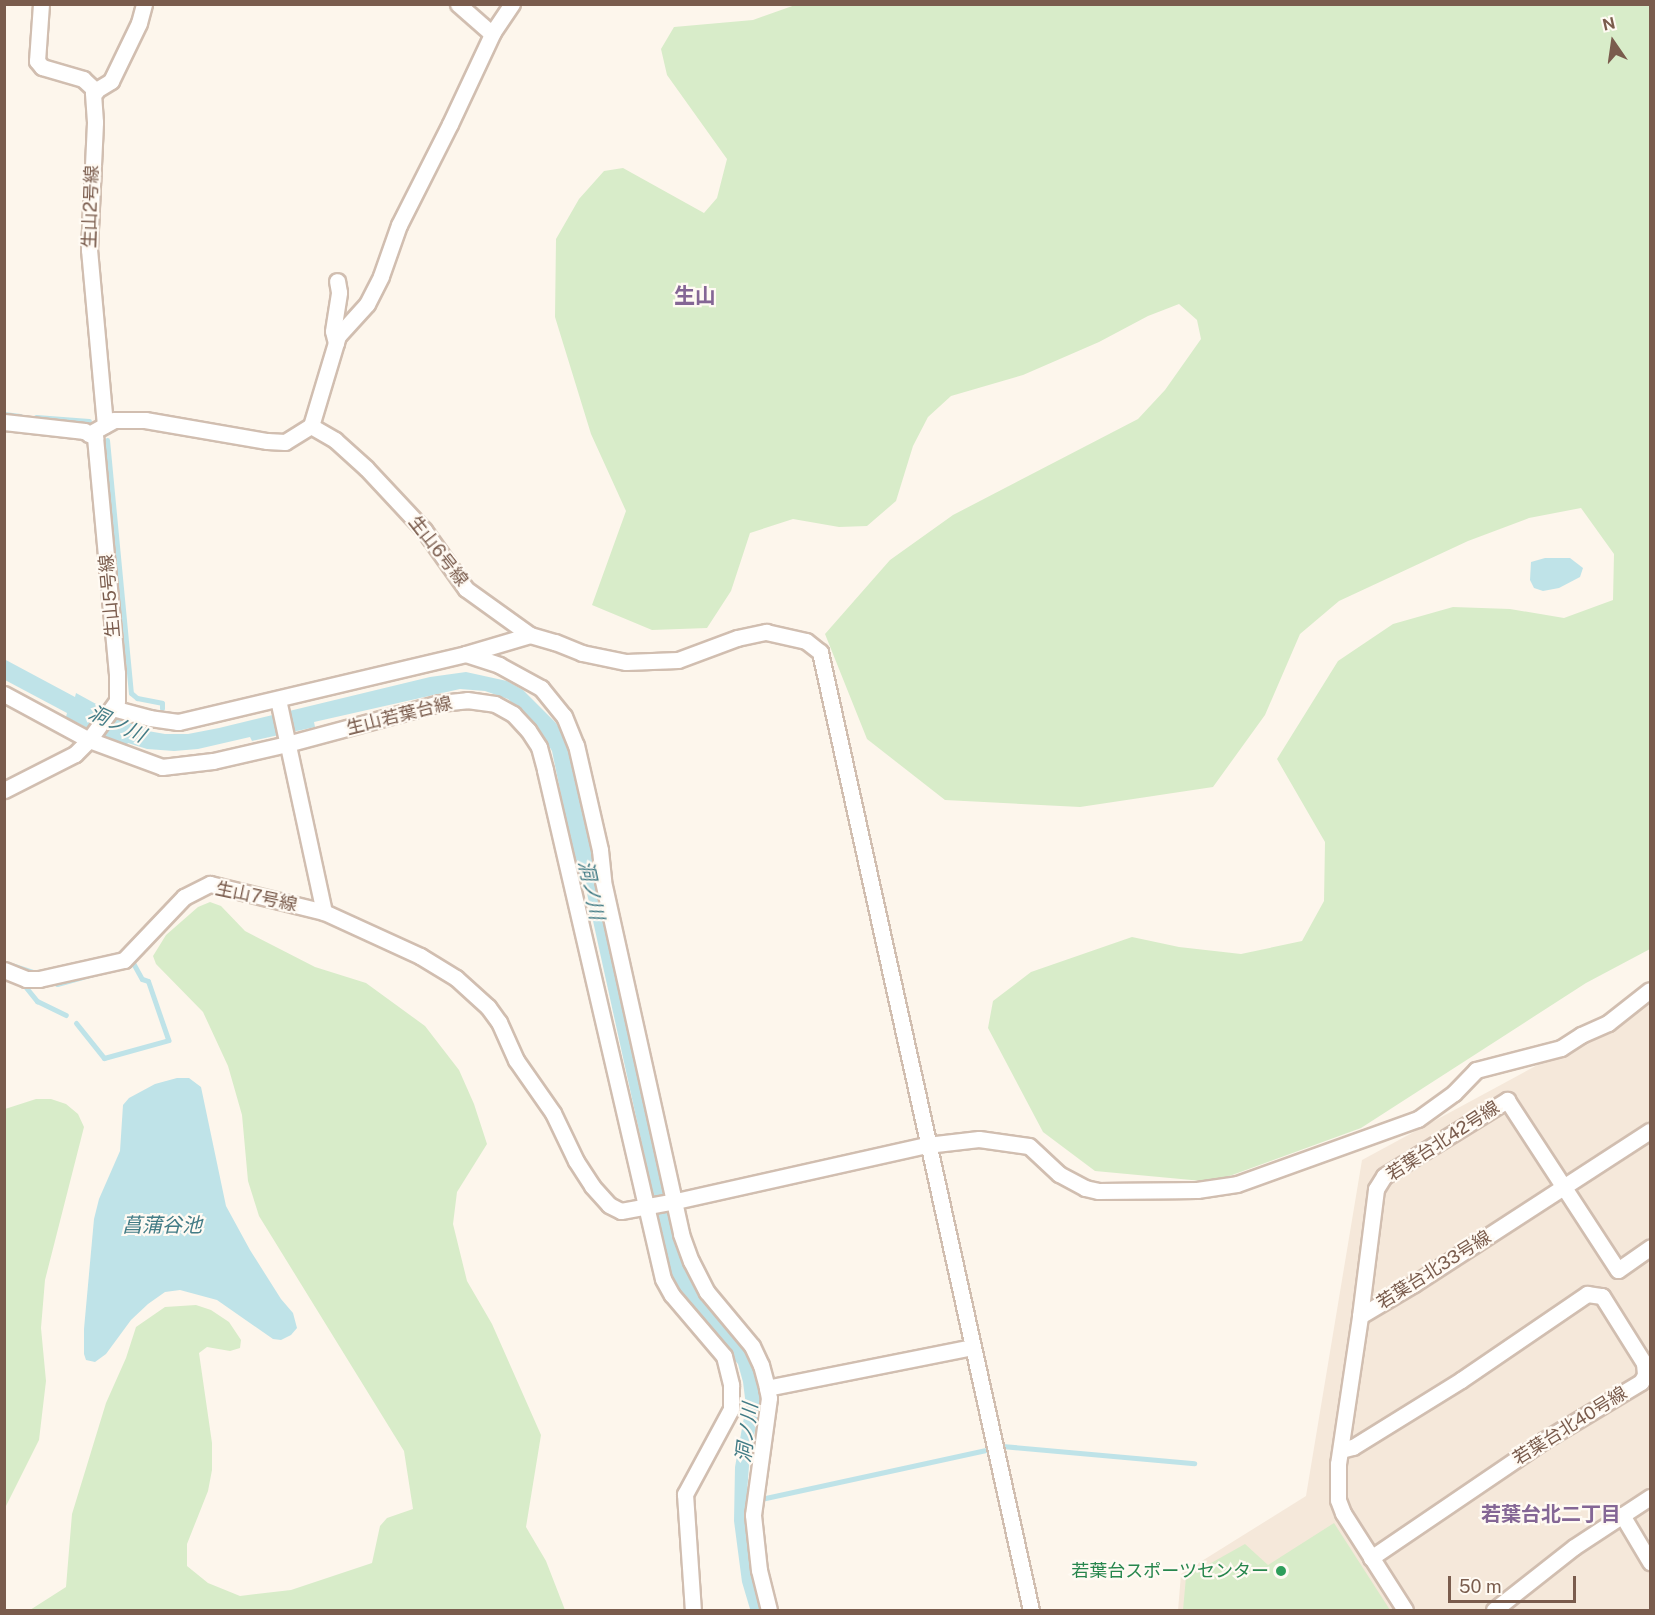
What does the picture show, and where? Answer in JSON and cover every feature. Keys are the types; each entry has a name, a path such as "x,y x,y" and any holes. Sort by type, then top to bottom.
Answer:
{"street":[{"path":"41,4 37,60 42,67 83,79 96,91 111,81 139,23 144,4"},
{"path":"458,4 492,34"},
{"path":"4,422 84,431 89,434 114,420 145,420 267,441 285,442 311,426 336,343 344,328 367,304 372,295 399,225 492,34 512,4"},
{"name":"生山2号線","path":"96,91 93,92 95,122 89,250 105,425"},
{"path":"336,343 333,331 339,292 337,281"},
{"name":"生山6号線","path":"311,426 335,440 373,476 424,530 466,589 530,635"},
{"name":"生山5号線","path":"4,790 75,754 89,740 117,701 116,662 98,455 95,437 89,434"},
{"path":"112,708 150,718 178,722 466,654 530,635 582,653 626,662 678,660 737,638 766,632 806,641 820,652 1031,1611"},
{"path":"466,654 499,665 540,688 564,716 576,745 600,850 603,881 676,1201 681,1234 691,1261 707,1292 752,1346 761,1365 767,1388 769,1398 753,1515 759,1570 769,1611"},
{"name":"生山若葉台線","path":"4,694 89,740 162,767 213,761 287,744 440,703 467,700 495,704 513,714 528,730 539,747 545,770 663,1280 724,1356 731,1385 731,1409 685,1494 693,1611"},
{"name":"生山7号線","path":"4,970 26,980 39,980 124,960 184,897 210,884 324,912 278,700"},
{"path":"324,912 420,956 456,978 488,1007 499,1023 516,1060 553,1113 576,1161 592,1186 609,1205 621,1210 676,1201 927,1145 979,1139 1029,1146 1059,1174 1085,1188 1098,1191 1197,1190 1237,1184 1418,1119 1454,1093 1476,1070 1561,1048 1581,1035 1608,1023 1650,990"},
{"name":"若葉台北42号線","path":"1360,1316 1376,1189 1384,1176 1507,1100 1618,1270 1650,1248"},
{"name":"若葉台北33号線","path":"1405,1611 1338,1500 1336,1483 1360,1316 1414,1284 1650,1131"},
{"name":"若葉台北40号線","path":"1341,1450 1353,1447 1461,1380 1587,1294 1602,1296 1644,1363 1645,1375 1641,1382 1543,1441 1371,1558"},
{"path":"767,1388 972,1347"},
{"path":"1494,1611 1574,1547 1650,1497"},
{"path":"1622,1515 1650,1562"}],"shaded area":[{"path":"1650,1004 1650,1610 1178,1610 1181,1574 1306,1496 1362,1160"}],"green space":[{"path":"798,4 1650,5 1650,949 1586,983 1361,1128 1213,1182 1095,1171 1043,1132 988,1028 993,1001 1031,972 1132,937 1179,947 1241,954 1302,941 1324,901 1325,842 1277,759 1338,661 1393,624 1453,607 1510,609 1564,618 1613,600 1614,554 1581,508 1529,518 1468,541 1339,601 1300,634 1265,715 1213,787 1080,807 945,800 867,739 825,634 890,560 953,515 1138,419 1165,390 1201,339 1197,320 1179,304 1148,316 1099,342 1023,375 951,396 928,417 913,446 896,501 867,526 839,527 793,519 750,533 731,591 707,628 652,630 592,605 626,511 591,434 555,317 556,239 579,199 604,171 623,168 704,213 717,198 727,159 667,75 661,49 674,27 753,20"},
{"path":"210,902 221,906 245,931 315,967 366,983 425,1026 459,1070 474,1104 487,1144 457,1192 453,1224 467,1281 492,1324 541,1435 526,1527 546,1561 565,1610 30,1610 66,1587 72,1514 106,1403 126,1358 136,1327 165,1307 196,1305 211,1310 229,1322 241,1340 240,1348 230,1351 207,1347 199,1353 212,1443 212,1470 208,1491 187,1544 187,1566 208,1583 240,1596 291,1590 372,1563 380,1526 387,1518 413,1509 404,1451 259,1216 248,1181 242,1115 228,1066 203,1012 156,964 153,956 166,935 198,907"},
{"path":"36,1099 51,1099 66,1104 78,1114 84,1127 45,1280 41,1328 46,1381 39,1440 5,1508 5,1109"},
{"name":"若葉台スポーツセンター","path":"1334,1523 1390,1610 1183,1610 1186,1577 1245,1544 1268,1565"}],"water":[{"path":"1545,558 1570,558 1583,568 1580,577 1559,588 1543,591 1534,588 1530,580 1531,562"},
{"name":"洞ノ川","path":"4,659 75,697 76,693 118,716 149,725 148,731 165,734 188,734 219,728 430,677 466,672 507,681 523,690 556,723 567,741 579,793 596,871 606,933 663,1184 675,1224 671,1225 675,1240 692,1284 748,1356 755,1375 758,1374 763,1405 759,1407 749,1466 745,1519 754,1585 762,1610 750,1609 742,1582 734,1521 735,1467 746,1406 743,1382 738,1364 696,1316 673,1282 664,1259 648,1187 651,1185 586,889 575,863 552,751 535,723 508,699 485,691 460,689 314,722 315,727 252,741 250,737 198,749 174,751 147,749 128,743 125,747 66,717 67,713 5,680"},
{"name":"菖蒲谷池","path":"177,1078 189,1078 201,1087 226,1206 250,1250 281,1299 293,1313 297,1328 291,1335 281,1340 273,1339 217,1300 180,1290 165,1292 131,1320 106,1354 95,1362 86,1360 84,1329 94,1219 99,1199 120,1151 123,1105 129,1098 155,1084"}],"waterway":[{"path":"4,414 20,416"},
{"path":"36,417 89,421"},
{"path":"107,440 131,693 137,698 162,703 162,708"},
{"path":"5,963 36,973"},
{"path":"57,984 133,963 142,979 148,981 168,1039"},
{"path":"24,985 37,1001 66,1015"},
{"path":"76,1023 104,1058 169,1040"},
{"path":"1002,1446 1194,1463"},
{"path":"761,1499 985,1450"}],"place":[{"name":"若葉台スポーツセンター","path":"1281,1571"}],"district":[{"name":"生山","path":"695,296"},
{"name":"若葉台北二丁目","path":"1551,1514"}]}
